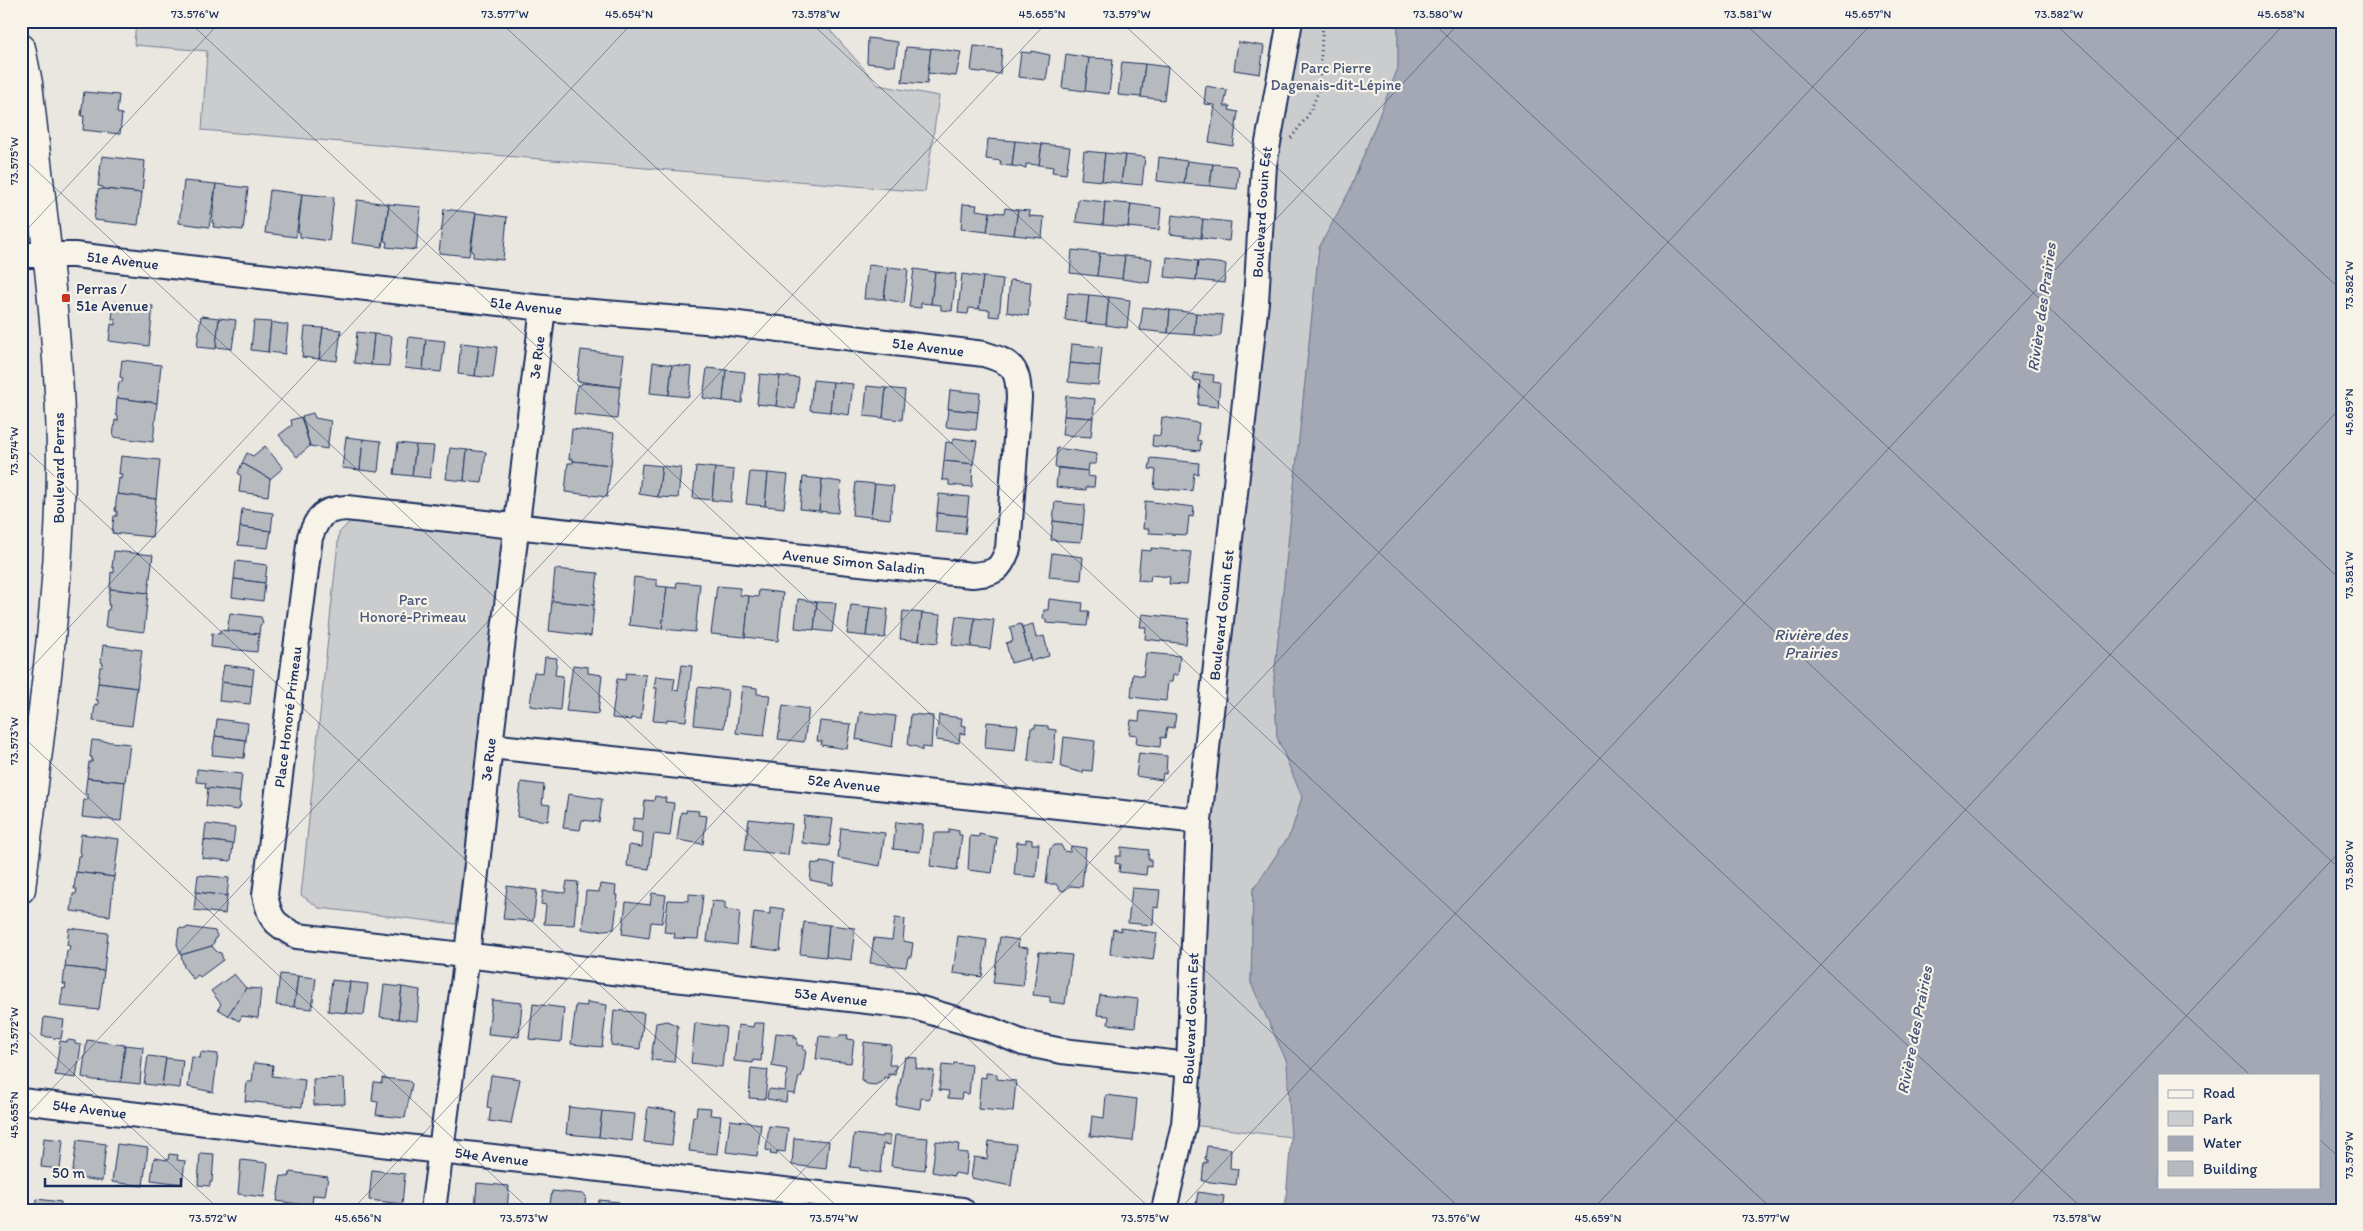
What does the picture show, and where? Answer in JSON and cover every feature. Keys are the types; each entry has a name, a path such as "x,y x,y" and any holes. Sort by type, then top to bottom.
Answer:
{"main road":[{"name":"Boulevard Perras","path":"21,48 28,83 34,255 59,382 61,449 58,562 21,889"}],"street":[{"name":"Boulevard Gouin Est","path":"1164,1210 1184,1124 1189,1065 1199,821 1256,302 1264,165 1290,21"},
{"name":"51e Avenue","path":"34,255 74,255 543,308 730,322 984,354 1005,361 1014,368 1019,379"},
{"name":"3e Rue","path":"433,1210 467,955 490,746 543,308"},
{"name":"Avenue Simon Saladin","path":"517,525 972,575 989,573 997,570 1003,563 1008,549 1020,398 1019,379"},
{"name":"Place Honoré Primeau","path":"467,955 297,936 278,926 268,910 265,895 310,537 317,519 330,509 346,508 517,525"},
{"name":"52e Avenue","path":"490,746 1199,821"},
{"name":"53e Avenue","path":"467,955 911,1006 979,1026 1024,1043 1062,1051 1189,1065"},
{"name":"54e Avenue","path":"21,1101 931,1208 962,1210"}],"path":[{"path":"1289,140 1309,114 1319,90 1323,21"}],"green space":[{"path":"136,21 822,21 878,85 939,96 925,192 202,130 207,51 134,45"},
{"name":"Parc Pierre Dagenais-dit-Lépine","path":"1290,21 1398,21 1398,68 1350,190 1319,248 1274,678 1277,737 1302,797 1291,833 1253,890 1251,983 1287,1062 1291,1137 1184,1124 1199,821"},
{"name":"Parc Honoré-Primeau","path":"352,519 504,538 456,924 319,908 301,895 339,533"}],"water":[{"name":"Rivière des Prairies","path":"1398,21 2342,21 2342,1210 1285,1210 1291,1137 1287,1062 1251,983 1253,890 1291,833 1302,797 1277,737 1274,678 1319,248 1350,190 1398,68"}],"building":[{"path":"868,38 898,42 895,66 867,63"},
{"path":"1238,42 1264,46 1260,74 1234,70"},
{"path":"974,46 1002,49 1000,74 971,71"},
{"path":"906,47 931,49 927,84 902,82"},
{"path":"931,48 961,52 956,76 928,73"},
{"path":"1031,51 1050,55 1046,80 1018,77 1021,52 1031,53"},
{"path":"1066,54 1089,58 1085,91 1062,88"},
{"path":"1089,58 1113,59 1109,94 1085,91"},
{"path":"1122,62 1145,64 1141,97 1118,95"},
{"path":"1145,64 1168,67 1164,100 1141,97"},
{"path":"1206,86 1227,90 1224,106 1230,106 1229,110 1238,112 1233,146 1209,142 1215,105 1204,104"},
{"path":"84,92 119,95 117,113 122,114 120,134 83,130 84,116 81,116"},
{"path":"988,139 1015,141 1012,166 1000,165 1001,161 986,159"},
{"path":"1015,141 1042,144 1039,165 1026,164 1026,168 1012,166"},
{"path":"1042,144 1070,147 1066,174 1052,172 1053,167 1039,165"},
{"path":"1084,151 1105,153 1102,181 1081,179"},
{"path":"1105,153 1125,155 1121,183 1102,181"},
{"path":"1125,155 1145,157 1142,185 1121,183"},
{"path":"102,156 145,161 142,193 103,189 103,187 98,186"},
{"path":"1159,157 1187,161 1184,184 1157,181"},
{"path":"1187,161 1213,164 1210,186 1184,184"},
{"path":"1213,164 1235,166 1239,170 1237,189 1210,186"},
{"path":"184,181 216,184 209,227 179,223"},
{"path":"216,184 248,188 243,230 213,227"},
{"path":"98,190 142,193 138,225 94,220"},
{"path":"270,190 302,194 296,237 265,233"},
{"path":"302,194 334,197 329,241 300,237 300,232 298,232"},
{"path":"1078,199 1105,202 1103,225 1076,222"},
{"path":"357,200 389,204 382,247 352,243"},
{"path":"1105,202 1131,204 1128,227 1103,225"},
{"path":"389,204 421,207 416,250 386,247 387,242 384,241"},
{"path":"963,204 977,205 976,210 990,212 987,232 961,229"},
{"path":"1131,204 1161,208 1159,230 1128,227"},
{"path":"1005,208 1018,210 1014,235 987,232 990,212 1004,213"},
{"path":"444,209 476,213 469,256 439,253"},
{"path":"1018,210 1030,211 1029,216 1044,217 1042,238 1014,235"},
{"path":"476,213 507,217 503,260 473,257 473,252 471,251"},
{"path":"1172,215 1203,219 1201,238 1170,234"},
{"path":"1203,219 1231,222 1229,241 1201,238"},
{"path":"1072,250 1100,253 1097,276 1070,273"},
{"path":"1100,253 1125,256 1122,279 1097,276"},
{"path":"1125,256 1152,259 1149,283 1122,279"},
{"path":"1167,257 1198,261 1196,280 1165,277"},
{"path":"1198,261 1226,264 1224,283 1196,280"},
{"path":"868,265 888,267 884,299 864,299"},
{"path":"888,267 908,269 904,303 884,299"},
{"path":"914,269 935,272 931,304 921,303 921,308 909,307"},
{"path":"935,272 956,274 952,311 941,310 941,305 931,304"},
{"path":"962,274 983,277 979,309 969,308 968,314 958,313"},
{"path":"983,277 1003,279 999,317 989,316 990,310 979,309"},
{"path":"1010,280 1031,282 1028,316 1007,312"},
{"path":"1068,293 1089,295 1086,323 1065,320"},
{"path":"1089,295 1109,297 1106,325 1086,323"},
{"path":"1109,297 1130,300 1127,328 1106,325"},
{"path":"114,302 153,306 149,346 109,341 111,324 115,325 115,319 112,319"},
{"path":"1143,307 1170,310 1168,333 1140,330"},
{"path":"1170,310 1196,313 1194,335 1168,333"},
{"path":"1196,313 1223,315 1221,334 1217,337 1194,335"},
{"path":"201,316 219,318 216,349 197,347"},
{"path":"219,318 236,320 232,349 216,347"},
{"path":"254,321 271,322 268,352 251,350"},
{"path":"271,322 288,325 285,354 268,352"},
{"path":"305,327 323,328 319,359 302,357"},
{"path":"323,328 341,330 337,361 319,359"},
{"path":"357,332 374,334 371,365 354,363"},
{"path":"374,334 392,336 389,366 371,365"},
{"path":"409,337 426,339 423,370 405,368"},
{"path":"426,339 445,341 441,372 423,370"},
{"path":"461,343 479,345 475,376 458,374"},
{"path":"1072,344 1102,347 1100,366 1070,363"},
{"path":"479,345 497,347 493,378 475,376"},
{"path":"581,350 624,355 620,387 577,381"},
{"path":"122,360 161,365 157,403 117,398 119,382 122,382 123,378 120,377"},
{"path":"653,362 672,365 669,395 650,393"},
{"path":"1070,363 1100,366 1098,385 1068,382"},
{"path":"672,365 692,367 689,397 669,395"},
{"path":"707,368 726,370 723,401 703,398"},
{"path":"726,370 745,372 742,403 723,401"},
{"path":"1194,373 1214,375 1213,382 1220,383 1218,407 1198,405 1200,381 1193,380"},
{"path":"760,374 780,376 776,406 757,404"},
{"path":"780,376 799,378 795,409 776,406"},
{"path":"813,380 833,382 830,412 810,410"},
{"path":"833,382 853,384 849,415 830,412"},
{"path":"582,383 620,387 617,419 574,414 577,385"},
{"path":"867,386 886,388 883,418 864,416"},
{"path":"886,388 905,390 902,420 883,418"},
{"path":"950,390 980,393 978,412 948,409"},
{"path":"1066,396 1095,399 1093,418 1064,416"},
{"path":"117,398 157,403 153,442 113,437 115,420 118,421 118,416 116,415"},
{"path":"948,409 978,412 976,430 946,427"},
{"path":"313,413 315,418 331,421 327,449 310,446 302,416"},
{"path":"1064,416 1093,418 1091,437 1062,435"},
{"path":"301,417 310,446 297,457 279,435 292,425 291,420"},
{"path":"1162,417 1199,423 1197,440 1201,441 1200,451 1152,446 1153,435 1160,436"},
{"path":"572,429 614,433 611,465 569,459"},
{"path":"346,437 363,439 360,470 342,468"},
{"path":"954,438 977,441 973,464 944,461 946,442 953,443"},
{"path":"363,439 381,441 378,472 360,470"},
{"path":"398,443 416,445 412,476 394,474"},
{"path":"416,445 434,446 430,478 412,476"},
{"path":"265,446 283,468 270,479 242,463 247,453 253,456"},
{"path":"450,448 467,450 464,481 446,479"},
{"path":"1057,448 1097,454 1096,464 1089,464 1088,471 1055,467"},
{"path":"467,450 486,452 482,483 464,481"},
{"path":"121,456 160,460 156,499 117,494 119,478 121,479 122,474 119,474"},
{"path":"1151,458 1199,463 1198,474 1194,473 1192,491 1154,488 1156,470 1149,469"},
{"path":"573,461 611,465 607,497 565,492 568,463 573,463"},
{"path":"944,461 973,464 972,487 949,485 949,480 942,480"},
{"path":"242,463 270,479 268,496 239,492 241,476 238,473"},
{"path":"642,464 662,466 658,497 639,494"},
{"path":"662,466 681,468 678,498 658,497"},
{"path":"696,466 715,468 712,500 693,498"},
{"path":"715,468 734,470 731,502 712,500"},
{"path":"1058,468 1088,471 1087,476 1095,477 1094,487 1086,487 1086,490 1056,487"},
{"path":"750,472 768,473 765,506 746,504"},
{"path":"768,473 788,475 784,508 765,506"},
{"path":"803,477 822,479 819,511 800,509"},
{"path":"822,479 841,482 838,513 819,511"},
{"path":"856,482 875,484 871,517 852,515"},
{"path":"875,484 894,486 890,519 871,517"},
{"path":"117,494 156,499 152,537 112,533 114,516 117,516 117,511 115,511"},
{"path":"939,494 969,497 967,516 937,513"},
{"path":"1145,501 1194,507 1193,517 1189,516 1187,535 1149,533 1149,529 1143,529"},
{"path":"1055,502 1085,505 1083,525 1053,521"},
{"path":"242,509 273,513 271,531 240,527"},
{"path":"937,513 967,516 965,534 935,532"},
{"path":"1053,521 1083,525 1081,542 1051,540"},
{"path":"240,527 271,531 268,548 238,545"},
{"path":"1151,548 1191,552 1187,585 1169,584 1170,577 1151,575 1150,581 1138,580 1141,550 1151,551"},
{"path":"114,551 153,555 148,593 110,589 111,572 114,573 114,568 112,567"},
{"path":"1052,553 1083,557 1081,580 1049,577"},
{"path":"236,561 267,565 265,583 234,579"},
{"path":"555,569 598,573 594,605 552,601"},
{"path":"634,577 657,580 657,586 667,587 662,629 629,625"},
{"path":"234,579 265,583 263,601 232,597"},
{"path":"677,582 700,584 695,632 662,629 667,587 676,588"},
{"path":"717,586 740,588 740,595 749,596 745,637 711,634"},
{"path":"110,589 148,593 144,632 105,627 107,610 109,610 110,605 108,605"},
{"path":"759,590 783,593 778,641 745,637 749,596 758,597"},
{"path":"798,599 817,602 814,630 795,628"},
{"path":"1049,599 1083,603 1082,611 1089,611 1087,626 1046,623 1046,620 1043,619 1044,610 1048,610"},
{"path":"552,601 594,605 591,636 549,631"},
{"path":"817,602 836,603 832,632 814,630"},
{"path":"851,605 870,607 866,636 847,634"},
{"path":"870,607 888,609 885,638 866,636"},
{"path":"903,611 922,613 919,641 900,639"},
{"path":"230,613 261,617 263,623 260,625 259,634 227,631"},
{"path":"922,613 941,615 938,643 919,641"},
{"path":"1142,614 1189,619 1186,644 1145,639 1146,627 1140,627"},
{"path":"956,616 975,618 971,647 952,645"},
{"path":"975,618 994,620 990,649 971,647"},
{"path":"1021,624 1030,658 1011,663 1006,643 1013,641 1010,627"},
{"path":"1033,624 1036,638 1044,636 1049,656 1031,661 1022,627"},
{"path":"220,630 259,634 257,652 211,647 212,633 220,634"},
{"path":"103,645 142,650 137,688 98,683 100,667 102,667 103,663 101,662"},
{"path":"1146,653 1180,656 1178,675 1173,675 1172,682 1168,682 1166,701 1131,697 1133,674 1143,676"},
{"path":"545,657 557,658 555,675 563,676 560,710 530,706 534,672 543,673"},
{"path":"224,665 254,669 252,686 221,682"},
{"path":"573,665 588,667 588,673 602,675 598,714 566,711"},
{"path":"682,665 692,666 686,721 667,719 667,722 653,721 657,688 654,688 656,676 675,678 673,690 678,691"},
{"path":"626,673 646,675 641,719 612,718 617,679 625,680"},
{"path":"221,682 252,686 250,704 219,701"},
{"path":"98,683 137,688 132,726 93,721 95,704 98,705 98,700 96,700"},
{"path":"742,686 757,688 757,694 770,695 764,736 736,733"},
{"path":"698,687 728,690 724,728 694,725"},
{"path":"783,705 809,709 804,742 778,739"},
{"path":"1140,711 1176,715 1174,728 1167,727 1165,738 1161,737 1160,747 1136,744 1137,735 1129,734 1131,720 1139,721"},
{"path":"860,712 896,716 892,747 856,739"},
{"path":"911,714 933,716 931,748 922,747 922,751 917,747 908,745"},
{"path":"939,715 962,718 961,725 966,726 965,734 960,733 959,743 936,740"},
{"path":"217,719 248,723 246,740 215,736"},
{"path":"820,721 851,724 847,749 821,745 822,741 817,741"},
{"path":"987,722 1018,725 1015,751 985,748"},
{"path":"1035,725 1048,726 1048,729 1056,730 1053,764 1028,761 1031,728 1035,728"},
{"path":"215,736 246,740 244,758 212,755"},
{"path":"1064,737 1095,741 1092,771 1083,770 1083,773 1061,767"},
{"path":"92,740 130,744 125,782 87,778 89,762 92,762 92,757 90,757"},
{"path":"1139,753 1167,756 1166,774 1163,773 1162,780 1136,776"},
{"path":"197,769 242,774 240,792 205,788 206,783 196,782"},
{"path":"87,778 125,782 121,821 82,817 84,800 88,800 88,795 85,794"},
{"path":"521,782 544,785 542,804 550,805 548,821 517,817"},
{"path":"208,788 240,792 239,801 241,805 238,810 206,806"},
{"path":"568,794 602,799 599,822 582,820 580,830 563,828"},
{"path":"655,796 666,798 665,802 674,803 670,836 654,834 649,869 627,866 629,845 642,847 643,833 632,831 634,818 643,819 645,800 654,801"},
{"path":"686,810 699,811 698,815 707,816 703,844 677,840 681,812 686,813"},
{"path":"804,816 833,819 829,846 802,843"},
{"path":"749,819 792,824 788,855 745,850"},
{"path":"896,822 923,825 920,852 893,849"},
{"path":"206,824 235,828 233,844 204,840"},
{"path":"841,828 885,833 880,866 838,858"},
{"path":"949,829 959,831 959,835 962,835 957,870 930,866 934,833 949,833"},
{"path":"81,834 119,839 114,877 76,872 78,856 81,856 81,852 79,852"},
{"path":"979,834 997,838 992,873 968,870 970,836 979,837"},
{"path":"1026,839 1032,840 1032,844 1039,844 1036,877 1014,875 1017,842 1026,843"},
{"path":"204,840 233,844 231,861 202,858"},
{"path":"1055,845 1061,845 1064,851 1070,852 1071,846 1086,848 1082,887 1070,886 1064,891 1060,890 1056,884 1046,884 1050,849"},
{"path":"1121,847 1149,850 1148,859 1151,859 1151,867 1147,866 1146,875 1119,872 1120,864 1115,863 1116,856 1121,856"},
{"path":"820,862 835,864 833,885 810,880 812,863 820,864"},
{"path":"76,872 114,877 110,916 71,911 73,894 76,894 77,889 74,889"},
{"path":"198,875 229,878 227,896 196,892"},
{"path":"567,881 578,882 574,925 544,924 546,905 541,904 543,891 565,893"},
{"path":"600,884 616,886 615,895 618,895 614,929 595,931 582,929 586,891 599,892"},
{"path":"507,886 537,890 533,921 503,919"},
{"path":"1132,888 1160,890 1158,908 1154,907 1153,925 1128,923"},
{"path":"196,892 227,896 225,914 194,910"},
{"path":"652,893 666,895 662,923 651,922 649,938 622,934 626,902 650,905"},
{"path":"689,894 703,895 698,939 674,938 675,933 664,932 668,900 689,901"},
{"path":"712,901 725,902 725,909 740,911 737,945 707,941"},
{"path":"770,907 784,909 780,951 750,947 754,912 770,914"},
{"path":"895,918 905,919 903,941 913,943 911,957 908,957 906,967 870,963 874,938 892,940"},
{"path":"804,922 829,925 826,957 800,954"},
{"path":"829,925 855,928 851,960 826,957"},
{"path":"187,927 215,931 217,936 212,946 181,955 177,944 179,928 186,929"},
{"path":"69,928 108,933 104,971 65,967 67,950 69,951 70,946 67,945"},
{"path":"1121,928 1157,933 1153,960 1110,954 1113,929 1121,931"},
{"path":"958,936 987,940 982,977 953,973"},
{"path":"1000,937 1019,940 1018,947 1028,948 1023,986 993,983"},
{"path":"212,946 217,952 221,953 223,960 200,977 198,975 193,979 184,967 181,955"},
{"path":"1039,952 1072,955 1065,1004 1050,1002 1050,997 1033,995"},
{"path":"65,967 104,971 99,1010 60,1006 63,988 65,989 66,984 63,984"},
{"path":"234,974 246,988 228,1015 218,1009 221,1004 211,991"},
{"path":"280,974 298,976 294,1007 276,1005"},
{"path":"298,976 316,978 312,1009 294,1007"},
{"path":"332,980 350,982 346,1013 328,1011"},
{"path":"350,982 368,984 364,1015 346,1013"},
{"path":"384,985 402,987 398,1019 380,1017"},
{"path":"402,987 420,990 417,1021 398,1019"},
{"path":"246,988 261,989 258,1018 242,1016 239,1021 228,1015"},
{"path":"1100,995 1138,999 1135,1027 1108,1024 1109,1016 1097,1015"},
{"path":"492,1000 522,1003 519,1037 488,1034"},
{"path":"587,1002 607,1005 602,1047 571,1044 576,1005 587,1006"},
{"path":"533,1004 564,1008 561,1042 529,1039"},
{"path":"614,1010 644,1013 640,1049 611,1045"},
{"path":"44,1017 64,1020 61,1039 42,1036"},
{"path":"667,1021 678,1026 674,1062 651,1060 656,1023"},
{"path":"695,1023 726,1027 722,1067 691,1063"},
{"path":"754,1023 764,1023 761,1061 753,1060 753,1063 734,1061 738,1025 753,1027"},
{"path":"776,1033 795,1035 794,1038 797,1038 797,1045 804,1046 803,1050 806,1050 803,1071 801,1077 799,1077 795,1094 787,1093 786,1102 767,1099 770,1089 785,1091 787,1069 772,1066"},
{"path":"840,1035 848,1035 847,1039 854,1040 851,1063 816,1059 819,1036 839,1038"},
{"path":"67,1040 75,1041 75,1044 81,1045 76,1078 55,1075 60,1041 67,1042"},
{"path":"87,1040 125,1045 121,1082 93,1080 82,1077"},
{"path":"864,1042 891,1045 889,1065 896,1065 895,1075 888,1074 888,1078 884,1077 883,1081 875,1085 867,1084 861,1080"},
{"path":"125,1045 143,1047 140,1084 121,1082"},
{"path":"201,1052 218,1054 213,1092 188,1087 192,1057 200,1058"},
{"path":"148,1056 166,1058 162,1086 144,1084"},
{"path":"905,1057 917,1058 916,1068 934,1071 930,1099 921,1098 920,1109 896,1105"},
{"path":"166,1058 183,1060 180,1088 162,1086"},
{"path":"254,1063 273,1065 272,1076 305,1080 302,1107 245,1101 247,1082 252,1082"},
{"path":"954,1063 972,1065 969,1094 962,1093 961,1099 948,1098 949,1091 939,1090 942,1065 953,1066"},
{"path":"751,1068 768,1070 765,1099 749,1098"},
{"path":"986,1073 997,1074 997,1079 1016,1081 1013,1112 978,1109 981,1077 986,1078"},
{"path":"491,1075 520,1079 511,1124 489,1121 491,1108 487,1107"},
{"path":"344,1078 345,1104 314,1105 313,1079"},
{"path":"382,1078 409,1081 412,1084 405,1118 376,1115 378,1102 372,1101 374,1082 382,1083"},
{"path":"1106,1095 1137,1099 1133,1141 1090,1136 1092,1116 1104,1118"},
{"path":"569,1107 602,1111 599,1137 566,1134"},
{"path":"648,1107 676,1111 672,1145 644,1142"},
{"path":"697,1107 711,1108 710,1115 721,1116 717,1154 689,1151 693,1116 696,1117"},
{"path":"602,1111 635,1114 632,1141 599,1137"},
{"path":"730,1120 761,1124 757,1156 726,1152"},
{"path":"769,1126 788,1128 785,1152 777,1151 777,1155 770,1154 771,1151 766,1150"},
{"path":"854,1134 890,1136 890,1145 883,1144 880,1173 850,1167"},
{"path":"895,1135 928,1138 925,1170 891,1166"},
{"path":"44,1138 63,1140 60,1169 41,1167"},
{"path":"794,1138 829,1141 826,1169 792,1165"},
{"path":"77,1140 106,1144 102,1181 72,1177"},
{"path":"936,1141 959,1144 958,1152 968,1153 966,1175 955,1173 954,1176 932,1172"},
{"path":"989,1141 1016,1144 1011,1186 971,1178 974,1157 987,1159"},
{"path":"117,1144 148,1148 143,1186 112,1182"},
{"path":"1207,1146 1231,1149 1230,1168 1238,1169 1236,1185 1202,1181 1204,1162 1207,1163 1205,1159"},
{"path":"200,1153 214,1154 210,1186 198,1185"},
{"path":"169,1154 178,1155 177,1160 185,1161 182,1184 151,1180 154,1158 168,1160"},
{"path":"241,1160 268,1163 264,1197 238,1194"},
{"path":"372,1170 405,1174 402,1204 369,1200"},
{"path":"290,1172 328,1177 325,1196 313,1195 312,1206 277,1201 281,1176 289,1177"},
{"path":"477,1183 509,1186 507,1210 475,1210"},
{"path":"552,1191 583,1194 586,1196 584,1210 549,1210"},
{"path":"1198,1192 1224,1196 1222,1210 1195,1210"},
{"path":"37,1199 61,1202 60,1210 36,1210"},
{"path":"599,1200 619,1202 618,1210 598,1210"},
{"path":"627,1206 646,1207 657,1210 626,1210"}],"place":[{"name":"Perras / 51e Avenue","path":"66,298"}]}
